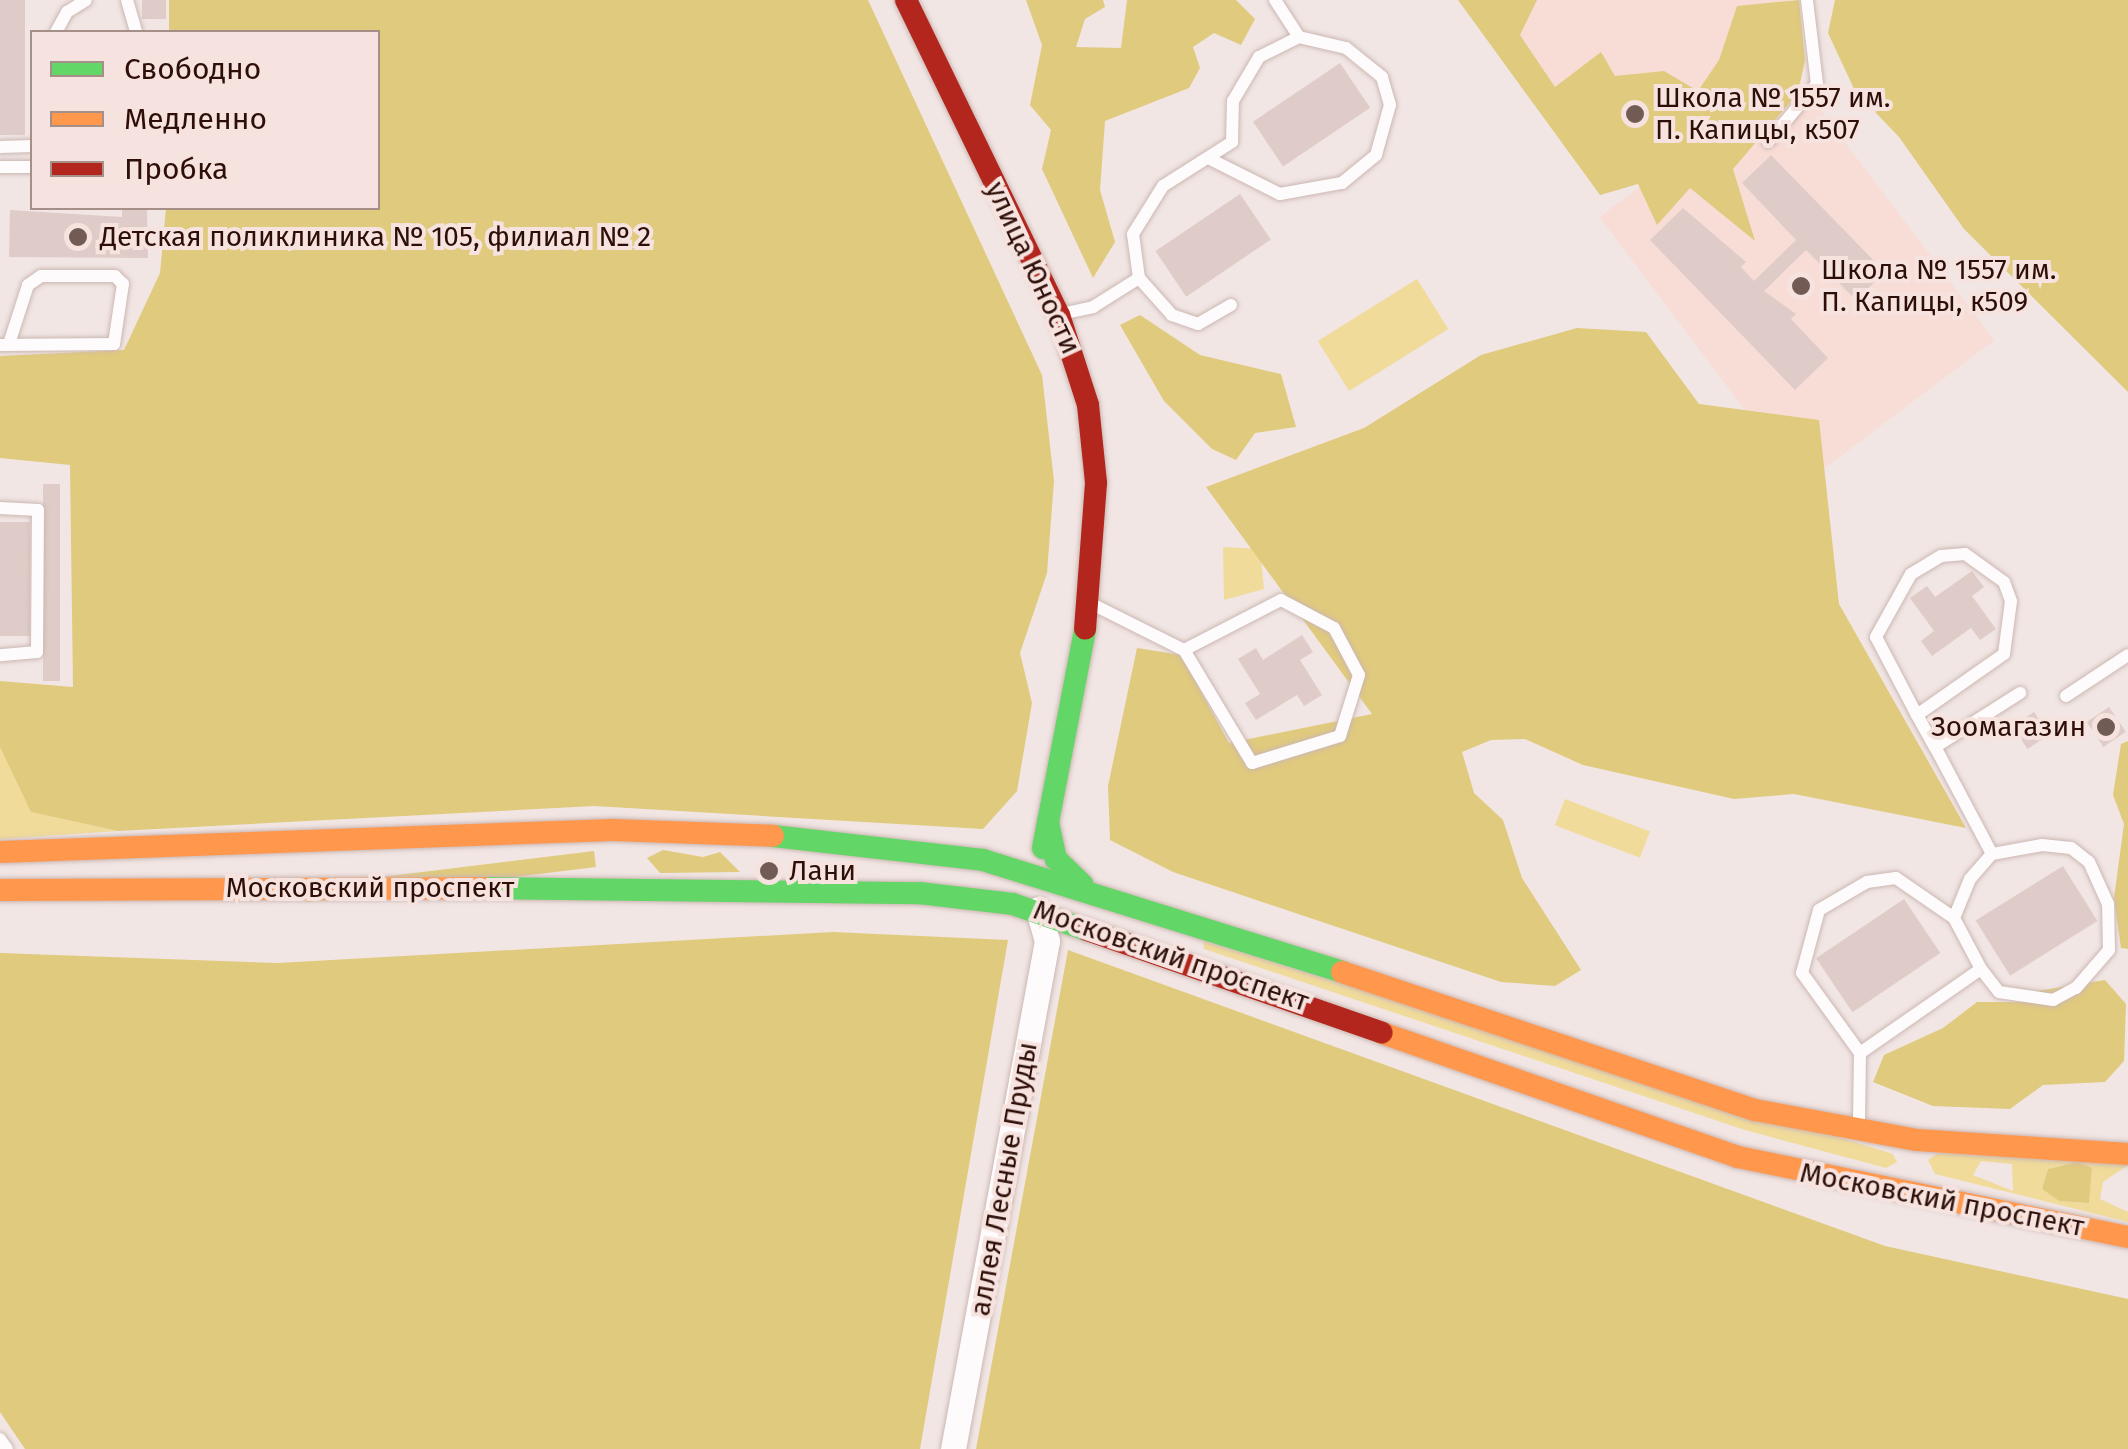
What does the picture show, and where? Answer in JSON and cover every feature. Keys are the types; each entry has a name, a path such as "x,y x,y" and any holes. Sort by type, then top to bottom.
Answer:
{"main road":[{"name":"улица Юности","path":"906,0 1059,315 1094,444 1090,603 1039,872 1038,909"},
{"path":"993,862 1027,853 1048,822"},
{"path":"1048,822 1056,859 1083,885"},
{"path":"613,830 628,861 617,888"},
{"name":"Московский проспект","path":"0,852 613,830 811,838 993,862 1083,885 1755,1110 1916,1140 2128,1154"},
{"path":"800,891 792,862 811,838"},
{"name":"Московский проспект","path":"0,890 800,891 919,894 1038,909 1738,1157 1907,1196 2128,1237"},
{"path":"1182,958 1194,922"},
{"path":"1907,1196 1916,1140"}],"street":[{"name":"аллея Лесные Пруды","path":"953,1449 1048,941 1038,909"}],"lane":[{"path":"57,30 66,12 86,0"},
{"path":"127,0 135,30"},
{"path":"1212,160 1280,194 1342,182 1376,155 1390,105 1382,77 1346,48 1299,36 1276,0"},
{"path":"1768,142 1817,84 1807,0"},
{"path":"1231,304 1198,324 1172,316 1139,278 1133,234 1163,186 1212,160 1232,142 1233,101 1259,58 1299,36"},
{"path":"0,146 30,146"},
{"path":"0,167 30,167"},
{"path":"41,276 115,276 123,284 114,344 5,344 28,285 41,276"},
{"path":"1059,315 1092,307 1139,278"},
{"path":"0,508 38,510 38,527 37,652 0,655"},
{"path":"1921,724 2004,654 2011,601 2004,582 1965,554 1941,556 1911,574 1876,638 1921,724 1992,854"},
{"path":"1090,603 1184,650 1252,762 1340,736 1360,675 1334,628 1281,600 1184,650"},
{"path":"2066,696 2128,655"},
{"path":"1935,747 2020,693"},
{"path":"1857,1131 1865,1093 1860,1053 1802,973 1818,910 1867,882 1896,878 1954,918 1998,992 2054,1000 2076,988 2109,950 2108,904 2089,862 2071,848 2042,845 1992,854 1970,879 1954,918"},
{"path":"1860,1053 1981,969"},
{"path":"0,1439 7,1449"}],"shaded area":[{"path":"169,0 868,0 1042,375 1054,481 1047,573 1020,653 1032,703 1017,791 983,829 594,806 118,831 31,812 0,747 0,681 73,687 70,465 0,458 0,356 124,350 160,273 166,210 380,210 380,30 169,30"},
{"path":"1026,0 1103,0 1105,7 1085,19 1076,47 1121,48 1127,0 1236,0 1255,19 1241,45 1214,33 1193,47 1200,68 1189,88 1105,121 1100,190 1115,242 1093,278 1042,169 1051,130 1030,105 1042,45"},
{"path":"1458,0 1537,0 1520,35 1555,87 1601,52 1615,76 1664,71 1698,91 1719,60 1737,6 1799,0 1805,60 1798,93 1733,169 1755,241 1690,188 1657,225 1638,184 1600,195"},
{"name":"Школа № 1557 им. П. Капицы, к507","path":"1474,0 1789,0 1795,38 1621,189"},
{"path":"1835,0 2128,0 2128,392 1964,229 1899,137 1855,91 1828,33"},
{"name":"Школа № 1557 им. П. Капицы, к509","path":"1792,72 1994,340 1802,485 1600,217"},
{"path":"1417,279 1448,329 1349,391 1318,341"},
{"path":"1140,315 1200,355 1281,374 1296,427 1255,433 1236,460 1212,449 1164,401 1120,325"},
{"path":"1577,328 1646,332 1699,404 1819,420 1839,604 1966,828 1794,794 1734,799 1583,765 1525,739 1491,740 1462,752 1474,793 1503,820 1522,878 1581,970 1555,986 1501,982 1173,872 1110,840 1108,786 1137,648 1181,655 1229,743 1372,714 1206,487 1364,428 1481,355"},
{"path":"1223,547 1260,549 1264,589 1224,600"},
{"path":"2128,741 2128,949 2121,948 2114,898 2124,824 2113,795 2121,744"},
{"path":"0,747 32,812 118,831 0,839"},
{"path":"1565,799 1650,832 1640,858 1555,825"},
{"path":"663,850 703,857 720,852 740,872 660,873 647,858"},
{"path":"594,851 596,867 306,902 304,887"},
{"path":"833,932 1008,940 920,1449 25,1449 0,1412 0,953 278,963"},
{"path":"1203,941 1893,1154 1897,1162 1886,1168 1745,1130 1204,949"},
{"path":"1068,950 1885,1246 2128,1299 2128,1449 976,1449"},
{"path":"2105,980 2126,1004 2124,1061 2105,1082 2043,1085 2010,1109 1933,1106 1873,1082 1884,1055 1943,1028 1977,1002 2032,1002 2037,991"},
{"path":"1938,1153 2128,1165 2103,1182 2100,1199 2128,1212 2128,1222 1935,1174 1928,1160","holes":["1981,1161 2012,1164 2013,1191 1973,1175","2078,1162 2092,1168 2089,1203 2059,1201 2042,1189 2048,1169"]},
{"path":"2078,1162 2092,1168 2089,1203 2059,1201 2042,1189 2048,1169"}],"building":[{"path":"0,0 25,0 25,135 0,135"},
{"path":"142,0 166,0 166,19 142,19"},
{"path":"1340,63 1370,108 1283,166 1253,122"},
{"path":"1771,155 1885,272 1856,300 1806,250 1764,291 1796,314 1791,319 1828,358 1795,390 1650,240 1683,208 1746,262 1741,267 1754,281 1796,240 1742,183"},
{"path":"1240,194 1271,240 1186,297 1155,251"},
{"name":"Детская поликлиника № 105, филиал № 2","path":"10,210 122,217 122,210 147,210 148,258 9,257"},
{"path":"43,484 60,484 60,681 43,681"},
{"path":"0,522 30,522 30,636 0,636"},
{"path":"1972,571 1984,587 1972,596 1996,629 1980,640 1971,628 1932,656 1921,641 1934,631 1910,598 1927,586 1935,597"},
{"path":"1302,635 1313,652 1300,660 1322,695 1304,706 1297,695 1256,720 1245,703 1260,694 1238,659 1256,648 1263,660"},
{"name":"Зоомагазин","path":"2109,707 2126,732 2103,747 2087,722"},
{"path":"2034,712 2049,734 2028,749 2012,727"},
{"path":"2063,866 2097,921 2010,976 1976,921"},
{"path":"1904,899 1940,953 1852,1012 1816,958"}],"traffic: fast":[{"path":"1043,848 1085,629"},
{"path":"1048,822 1056,859 1083,885"},
{"path":"773,836 983,860 1342,972"},
{"path":"486,888 919,893 1013,904 1087,930"}],"traffic: slow":[{"path":"0,852 613,830 773,836"},
{"path":"0,890 486,888"},
{"path":"1342,972 1755,1110 1917,1140 2128,1154"},
{"path":"1382,1033 1738,1157 2128,1237"}],"traffic: jam":[{"path":"906,0 1059,315 1088,405 1096,483 1085,629"},
{"path":"1087,930 1382,1033"}],"place":[{"name":"Школа № 1557 им. П. Капицы, к507","path":"1635,114"},
{"name":"Детская поликлиника № 105, филиал № 2","path":"78,237"},
{"name":"Школа № 1557 им. П. Капицы, к509","path":"1801,286"},
{"name":"Зоомагазин","path":"2106,727"},
{"name":"Лани","path":"769,871"}]}
